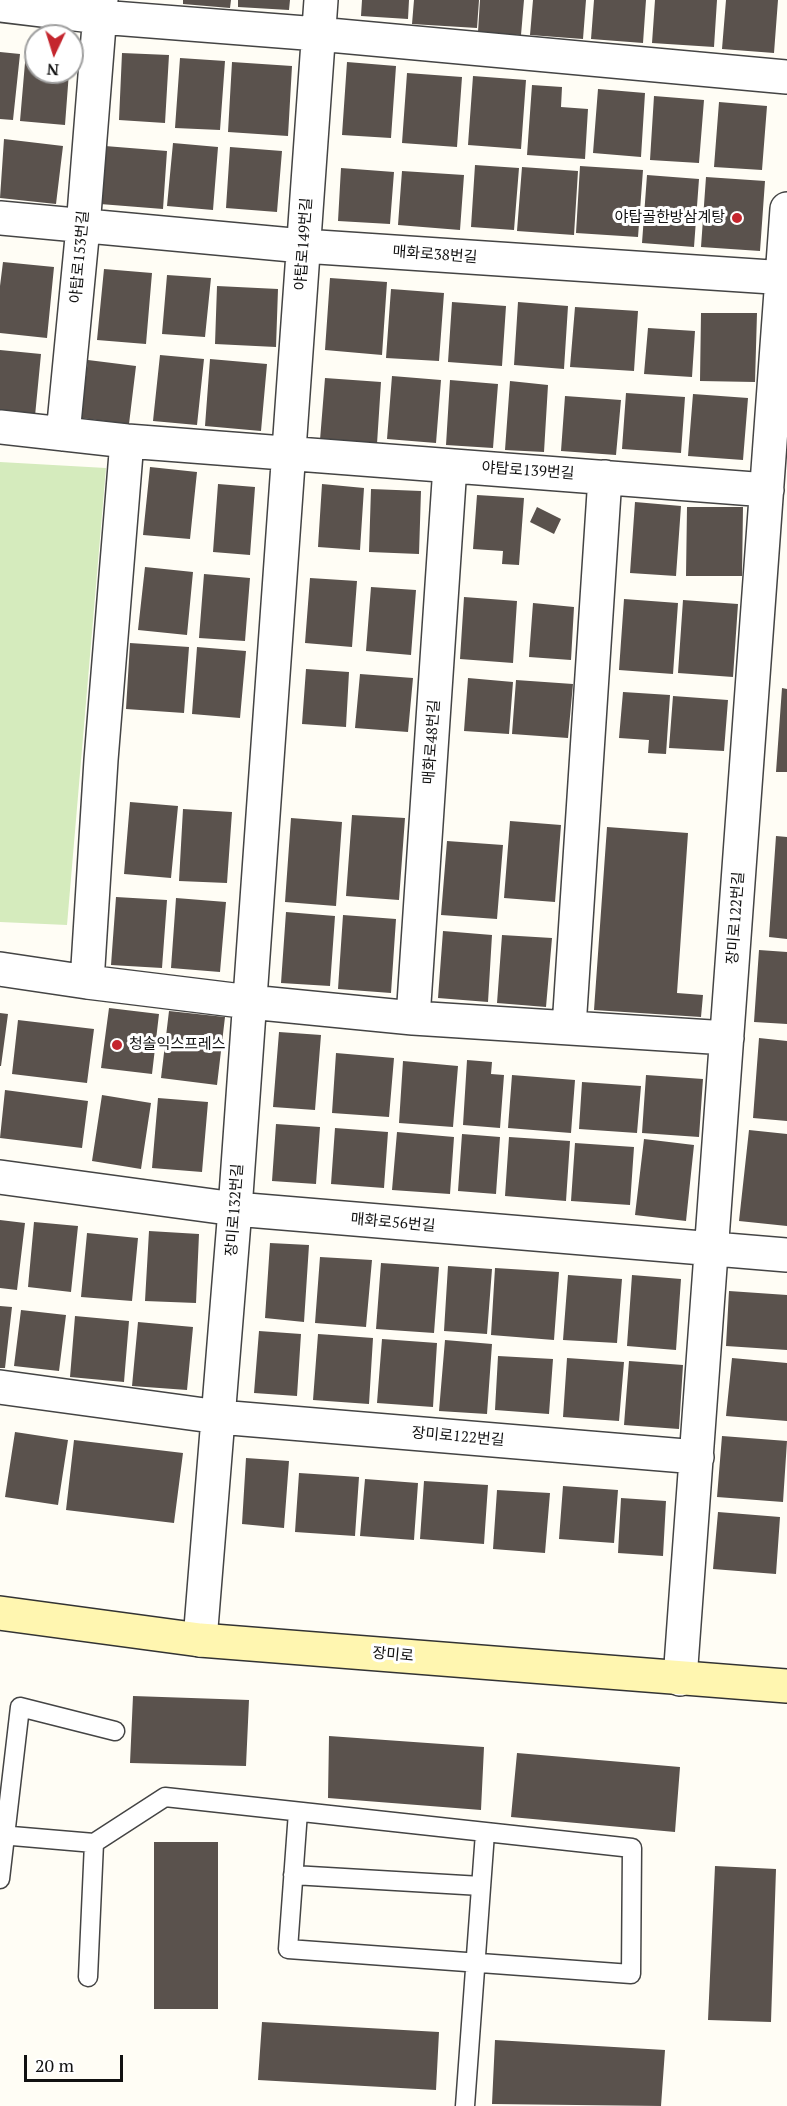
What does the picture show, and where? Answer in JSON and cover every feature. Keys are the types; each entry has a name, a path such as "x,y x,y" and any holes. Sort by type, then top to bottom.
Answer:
{"street":[{"name":"야탑로149번길","path":"266,766 321,0"},
{"path":"0,5 101,9 318,34 787,77"},
{"name":"야탑로153번길","path":"63,434 101,9"},
{"path":"767,489 784,278 787,209"},
{"name":"매화로38번길","path":"0,218 303,246 784,278"},
{"path":"0,427 127,441 290,454"},
{"path":"87,982 101,760 127,441"},
{"name":"야탑로139번길","path":"290,454 767,489"},
{"name":"매화로48번길","path":"413,1018 450,466"},
{"path":"569,1027 605,477"},
{"name":"장미로122번길","path":"680,1679 767,489"},
{"name":"장미로132번길","path":"200,1640 235,1209 266,766"},
{"path":"0,969 250,1002 413,1018 727,1038"},
{"name":"매화로56번길","path":"0,1177 235,1209 787,1255"},
{"path":"0,1387 219,1418"},
{"name":"장미로122번길","path":"219,1418 697,1457"},
{"name":"장미로","path":"0,1613 200,1640 787,1686"}],"lane":[{"path":"0,1879 2,1835 20,1707 115,1731"},
{"path":"2,1835 94,1843 165,1797 632,1848 631,1974 288,1949 298,1812"},
{"path":"465,2106 485,1833"},
{"path":"88,1977 94,1843"},
{"path":"293,1875 481,1886"}],"green space":[{"path":"0,462 106,468 67,925 0,922"}],"building":[{"path":"183,0 231,0 230,8 183,4"},
{"path":"238,0 290,0 289,10 238,7"},
{"path":"362,0 409,0 408,19 361,16"},
{"path":"414,0 479,0 477,28 412,24"},
{"path":"480,0 524,0 521,35 478,32"},
{"path":"533,0 586,0 583,39 530,35"},
{"path":"594,0 646,0 643,43 591,39"},
{"path":"655,0 717,0 714,47 652,43"},
{"path":"726,0 778,0 774,53 722,49"},
{"path":"0,52 20,54 13,120 0,119"},
{"path":"122,53 169,55 165,123 119,120"},
{"path":"180,58 225,61 220,130 175,128"},
{"path":"232,62 292,66 288,136 228,132"},
{"path":"347,62 396,66 391,138 342,135"},
{"path":"407,73 462,77 457,147 402,143"},
{"path":"24,74 24,84 68,84 65,125 20,121"},
{"path":"473,76 526,80 521,149 468,145"},
{"path":"532,85 562,87 561,107 588,109 585,159 527,155"},
{"path":"598,89 645,93 641,157 593,153"},
{"path":"654,96 704,100 699,163 650,160"},
{"path":"719,102 767,106 762,170 714,167"},
{"path":"4,139 63,146 56,204 0,198"},
{"path":"173,143 218,147 213,210 167,206"},
{"path":"105,146 167,151 163,209 100,204"},
{"path":"230,147 282,151 277,212 226,208"},
{"path":"475,165 519,168 514,230 471,227"},
{"path":"580,166 643,170 638,237 576,233"},
{"path":"522,167 578,171 574,235 517,231"},
{"path":"341,168 394,172 390,224 338,221"},
{"path":"402,171 464,175 460,230 398,225"},
{"path":"647,175 699,179 694,247 642,243"},
{"path":"706,177 765,181 760,251 701,247"},
{"path":"3,262 54,267 47,338 0,333 0,286"},
{"path":"104,269 152,273 146,344 97,340"},
{"path":"167,275 211,278 205,337 162,334"},
{"path":"330,278 387,282 382,355 325,350"},
{"path":"217,286 278,289 276,347 215,344"},
{"path":"391,289 444,293 439,361 386,358"},
{"path":"452,302 506,306 502,366 448,362"},
{"path":"518,302 568,306 564,369 514,365"},
{"path":"575,307 638,311 634,371 570,367"},
{"path":"701,313 757,313 755,382 700,381"},
{"path":"648,328 695,331 692,377 644,374"},
{"path":"0,350 41,354 35,416 0,413"},
{"path":"160,355 204,359 197,425 153,421"},
{"path":"210,359 267,364 261,431 205,426"},
{"path":"88,360 136,366 129,424 81,418"},
{"path":"392,376 441,380 436,443 387,439"},
{"path":"325,378 381,382 377,444 320,440"},
{"path":"450,380 498,384 493,448 446,445"},
{"path":"510,381 548,385 544,452 505,450"},
{"path":"626,393 685,397 681,453 622,449"},
{"path":"693,394 748,398 743,460 688,456"},
{"path":"565,396 621,400 616,455 561,451"},
{"path":"150,467 197,472 190,539 143,535"},
{"path":"218,484 255,487 250,555 213,552"},
{"path":"322,484 364,488 360,550 318,547"},
{"path":"371,489 421,491 419,554 369,552"},
{"path":"477,495 524,498 519,565 502,564 503,551 473,549"},
{"path":"635,502 681,506 676,576 630,573"},
{"path":"537,507 561,519 554,534 530,522"},
{"path":"687,507 743,507 742,576 686,576"},
{"path":"145,567 193,572 187,635 138,630"},
{"path":"204,574 250,578 245,641 199,638"},
{"path":"310,578 357,581 352,647 305,643"},
{"path":"371,587 416,590 411,655 366,651"},
{"path":"464,597 517,601 513,663 460,659"},
{"path":"624,599 678,603 673,674 619,670"},
{"path":"683,600 738,604 733,677 678,673"},
{"path":"533,603 574,607 571,660 529,657"},
{"path":"130,643 189,647 184,713 126,709"},
{"path":"197,647 246,651 240,718 192,714"},
{"path":"306,669 349,672 346,727 302,724"},
{"path":"360,674 413,678 408,732 355,728"},
{"path":"468,678 513,682 509,734 464,731"},
{"path":"516,680 573,684 568,738 512,734"},
{"path":"782,688 787,689 787,772 776,772"},
{"path":"623,692 670,695 666,754 648,753 649,740 619,738"},
{"path":"673,696 728,700 724,751 669,748"},
{"path":"130,802 178,806 171,878 124,874"},
{"path":"183,809 232,812 227,883 179,881"},
{"path":"352,815 405,818 399,900 346,896"},
{"path":"291,818 342,822 336,906 285,902"},
{"path":"510,821 561,825 555,902 504,898"},
{"path":"607,827 688,833 677,993 703,995 701,1017 594,1010"},
{"path":"776,836 787,837 787,939 769,937"},
{"path":"447,841 503,845 497,919 441,915"},
{"path":"116,897 167,900 162,968 111,965"},
{"path":"176,898 226,902 220,972 171,968"},
{"path":"286,912 335,916 330,986 281,983"},
{"path":"343,915 396,919 391,993 338,989"},
{"path":"443,931 492,935 488,1002 438,998"},
{"path":"502,935 552,938 546,1007 497,1003"},
{"path":"759,950 787,952 787,1024 754,1022"},
{"path":"109,1008 159,1014 152,1074 101,1068"},
{"path":"169,1011 225,1017 217,1085 161,1078"},
{"path":"0,1013 8,1014 1,1066 0,1066"},
{"path":"18,1020 94,1029 87,1083 12,1074"},
{"path":"279,1032 321,1035 315,1110 273,1107"},
{"path":"759,1038 787,1041 787,1121 753,1118"},
{"path":"336,1053 394,1058 389,1117 332,1113"},
{"path":"467,1060 492,1062 491,1074 504,1075 500,1128 463,1125"},
{"path":"403,1061 458,1066 453,1127 399,1123"},
{"path":"512,1075 575,1080 571,1133 508,1128"},
{"path":"646,1075 703,1079 699,1137 642,1133"},
{"path":"582,1082 641,1086 637,1133 579,1129"},
{"path":"5,1090 88,1101 82,1148 0,1138"},
{"path":"102,1095 151,1103 141,1169 92,1161"},
{"path":"158,1098 208,1102 202,1172 152,1168"},
{"path":"276,1124 320,1127 316,1184 272,1181"},
{"path":"335,1128 388,1132 384,1188 331,1184"},
{"path":"749,1130 787,1134 787,1226 739,1221"},
{"path":"397,1132 454,1137 450,1194 392,1190"},
{"path":"462,1134 500,1137 496,1194 458,1191"},
{"path":"509,1137 570,1141 566,1201 505,1196"},
{"path":"644,1139 694,1145 686,1221 635,1215"},
{"path":"575,1143 634,1147 630,1205 571,1201"},
{"path":"0,1220 25,1223 17,1290 0,1288"},
{"path":"34,1222 78,1226 71,1292 28,1287"},
{"path":"149,1231 199,1234 196,1303 145,1301"},
{"path":"87,1233 138,1238 132,1301 81,1297"},
{"path":"270,1243 309,1245 304,1322 265,1318"},
{"path":"320,1257 372,1260 366,1327 315,1323"},
{"path":"381,1263 439,1267 434,1333 376,1329"},
{"path":"448,1266 492,1269 487,1334 444,1331"},
{"path":"495,1268 559,1272 554,1340 491,1335"},
{"path":"568,1275 622,1279 617,1343 563,1340"},
{"path":"632,1275 681,1279 676,1350 627,1346"},
{"path":"729,1291 787,1295 787,1350 726,1346"},
{"path":"0,1306 12,1307 5,1368 0,1368"},
{"path":"21,1310 66,1315 59,1371 14,1366"},
{"path":"75,1316 129,1321 124,1382 70,1377"},
{"path":"138,1322 193,1327 187,1390 132,1386"},
{"path":"259,1331 301,1334 297,1396 254,1393"},
{"path":"318,1334 373,1338 369,1404 313,1400"},
{"path":"382,1339 437,1343 433,1407 377,1403"},
{"path":"445,1340 492,1344 487,1414 439,1411"},
{"path":"498,1356 553,1359 549,1414 495,1410"},
{"path":"567,1358 624,1362 619,1421 563,1417"},
{"path":"732,1358 787,1363 787,1421 726,1416"},
{"path":"629,1361 683,1365 679,1429 624,1425"},
{"path":"15,1432 68,1440 58,1505 5,1497"},
{"path":"722,1436 787,1441 783,1502 717,1497"},
{"path":"74,1440 183,1453 174,1523 66,1510"},
{"path":"246,1458 289,1461 284,1528 242,1524"},
{"path":"299,1473 359,1477 355,1536 295,1532"},
{"path":"365,1479 418,1483 414,1540 360,1536"},
{"path":"424,1481 488,1485 484,1544 420,1539"},
{"path":"563,1486 618,1490 614,1543 559,1539"},
{"path":"497,1490 550,1493 545,1553 493,1549"},
{"path":"621,1498 666,1501 663,1556 618,1553"},
{"path":"718,1512 780,1517 776,1574 713,1569"},
{"path":"133,1696 249,1700 246,1766 130,1763"},
{"path":"329,1736 484,1747 481,1810 328,1798"},
{"path":"517,1753 680,1767 675,1832 511,1817"},
{"path":"154,1842 218,1842 218,2009 154,2009"},
{"path":"715,1866 776,1869 771,2022 708,2020"},
{"path":"262,2022 439,2032 436,2090 258,2080"},
{"path":"495,2040 665,2050 661,2106 492,2104"}],"place":[{"name":"야탑골한방삼계탕","path":"737,218"},
{"name":"청솔익스프레스","path":"117,1045"}]}
